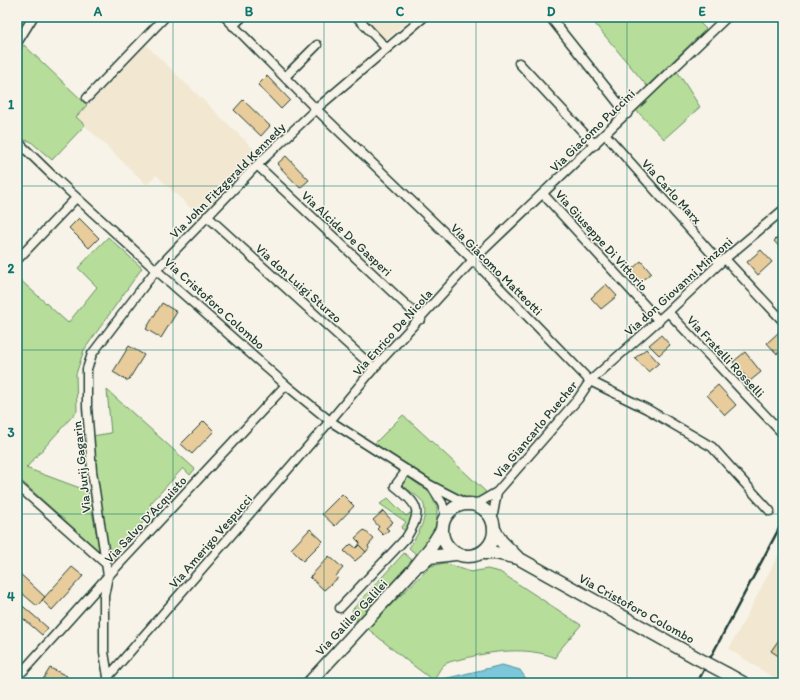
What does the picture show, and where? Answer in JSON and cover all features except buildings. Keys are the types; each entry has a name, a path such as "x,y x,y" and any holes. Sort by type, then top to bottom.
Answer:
{"street":[{"path":"17,43 33,17"},
{"path":"87,98 165,17"},
{"name":"Via Giacomo Matteotti","path":"225,17 285,78 473,260 590,381 647,409 712,447 770,511"},
{"path":"233,26 242,17"},
{"path":"356,17 386,48"},
{"name":"Via John Fitzgerald Kennedy","path":"156,270 257,165 316,108 424,17"},
{"path":"550,17 627,114"},
{"name":"Via Giacomo Puccini","path":"473,260 595,145 727,17"},
{"path":"285,78 317,45"},
{"path":"519,63 595,145"},
{"name":"Via Carlo Marx","path":"605,134 722,261 783,320"},
{"name":"Via Cristoforo Colombo","path":"17,141 76,198 156,270 286,385 330,421 430,485 469,504"},
{"name":"Via Alcide De Gasperi","path":"257,165 421,319"},
{"name":"Via Giuseppe Di Vittorio","path":"543,194 659,321"},
{"path":"17,260 76,198"},
{"name":"Via don Giovanni Minzoni","path":"590,381 659,321 722,261 783,210"},
{"name":"Via don Luigi Sturzo","path":"207,216 374,368"},
{"name":"Via Enrico De Nicola","path":"330,421 374,368 421,319 473,260"},
{"name":"Via Jurij Gagarin","path":"109,680 104,644 104,596 108,576 92,471 86,389 87,369 92,354 156,270"},
{"name":"Via Fratelli Rosselli","path":"668,312 783,434"},
{"name":"Via Giancarlo Puecher","path":"469,504 480,502 498,492 578,399 590,381"},
{"name":"Via Salvo D’Acquisto","path":"23,670 108,576 286,385"},
{"name":"Via Amerigo Vespucci","path":"109,680 330,421"},
{"path":"340,608 406,538 414,525 418,515 416,506 395,486 407,470"},
{"path":"17,485 105,563"},
{"name":"Via Cristoforo Colombo","path":"430,485 442,503 446,516"},
{"name":"Via Giancarlo Puecher","path":"493,525 498,492"},
{"path":"469,504 484,510 493,525 491,543 482,553 464,557 455,554 445,544 441,531 446,516 452,510 469,504"},
{"name":"Via Cristoforo Colombo","path":"493,525 502,541 518,558"},
{"name":"Via Galileo Galilei","path":"309,683 414,569 441,531"},
{"name":"Via Cristoforo Colombo","path":"482,553 496,553 518,558 743,683"},
{"name":"Via Galileo Galilei","path":"414,569 430,557 455,554"}],"shaded area":[{"path":"363,17 414,17 385,40"},
{"path":"146,45 259,154 199,216 156,175 147,185 76,117"},
{"path":"783,546 783,683 782,683 729,649"}],"green space":[{"path":"602,17 694,17 706,29 647,86 595,24"},
{"path":"24,45 87,105 76,117 85,125 52,160 30,141 23,140 17,131 17,56"},
{"path":"677,71 700,107 664,139 636,110"},
{"path":"108,237 142,268 84,350 76,374 77,411 26,468 88,491 100,552 17,477 17,277 68,323 97,287 78,268"},
{"path":"107,390 195,469 190,475 183,468 150,504 155,509 114,555 115,557 109,565 95,472 92,436 111,433"},
{"path":"403,415 485,491 486,495 474,501 460,499 420,478 372,446"},
{"path":"408,477 430,493 437,508 437,525 432,539 418,556 409,548 422,526 425,513 422,501 402,485"},
{"path":"388,498 406,516 413,511 414,513 407,532 401,528 406,522 380,504"},
{"path":"404,553 413,561 357,623 352,610"},
{"path":"444,563 471,572 487,569 500,572 581,625 557,653 556,658 545,654 521,651 485,654 445,664 434,681 367,628 431,566"}],"water":[{"path":"502,665 520,670 529,683 427,683"}],"railway":[{"path":"697,683 783,521"}]}
